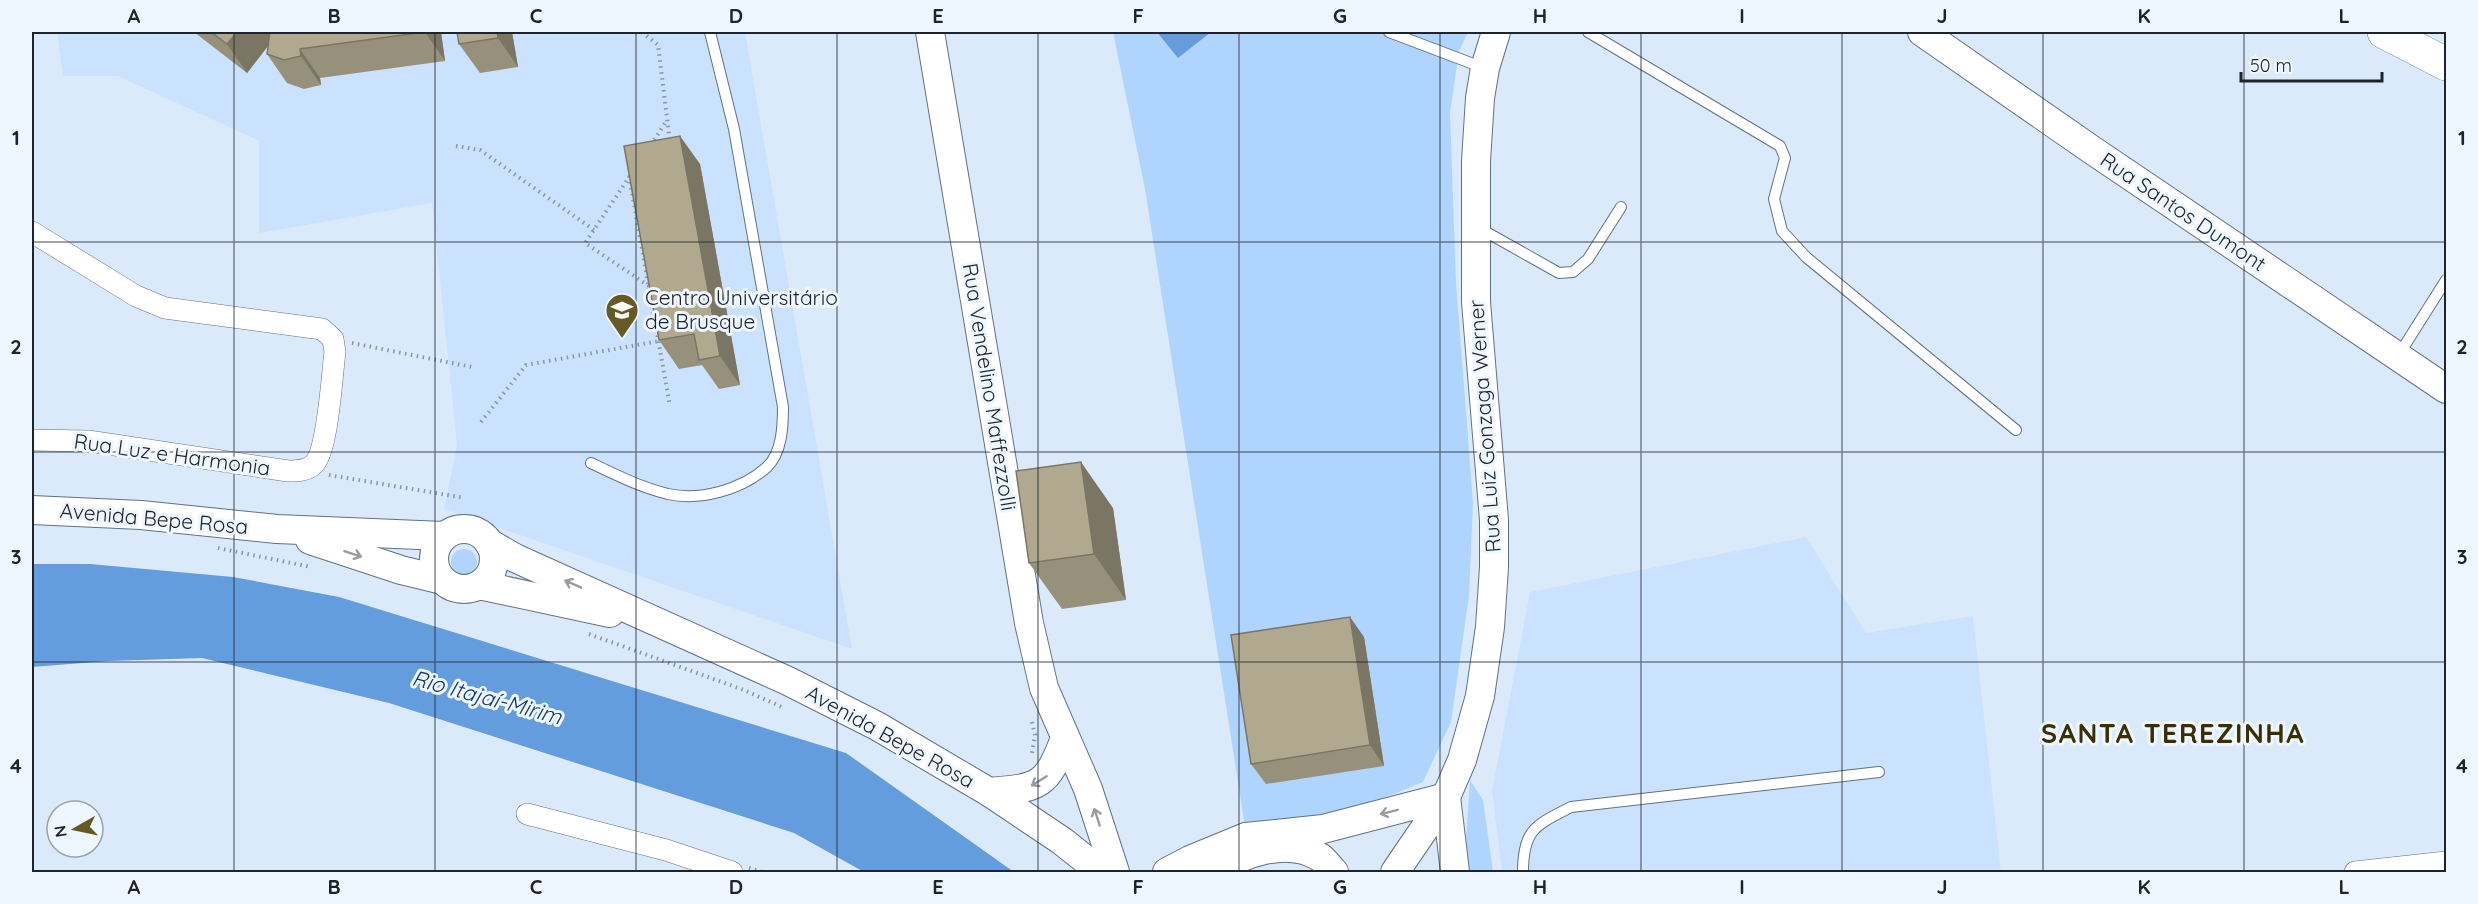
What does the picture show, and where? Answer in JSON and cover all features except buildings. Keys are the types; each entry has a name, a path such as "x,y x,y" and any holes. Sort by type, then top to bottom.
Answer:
{"main road":[{"name":"Rua Vendelino Maffezzolli","path":"930,32 1029,623 1044,688 1088,789 1115,873"},
{"name":"Rua Luiz Gonzaga Werner","path":"1395,873 1446,797 1462,760 1480,696 1490,627 1494,567 1491,470 1476,302 1476,226 1478,118 1485,68 1496,32"},
{"name":"Rua Santos Dumont","path":"1922,32 2446,389"},
{"path":"2384,32 2446,64"},
{"name":"Avenida Bepe Rosa","path":"32,510 141,515 277,529 443,536"},
{"name":"Avenida Bepe Rosa","path":"277,529 402,570 442,580"},
{"path":"458,529 470,529 481,534 489,543 494,558 493,566 479,585 460,589 442,580 436,570 434,558 436,546 443,536 458,529"},
{"name":"Avenida Bepe Rosa","path":"489,543 515,558 835,704 989,792 1062,841 1101,873"},
{"name":"Avenida Bepe Rosa","path":"479,585 664,626"},
{"path":"989,792 1033,786 1046,778 1055,766 1065,738"},
{"path":"1167,873 1190,860 1246,837 1323,829 1446,797 1455,873"},
{"path":"1213,873 1250,854 1284,846 1318,856 1334,873"}],"street":[{"path":"32,232 136,296 165,308 322,329 333,339 335,352 322,449 307,468"},
{"name":"Rua Luz e Harmonia","path":"32,440 88,441 288,471 307,468"},
{"path":"528,814 666,850 732,873"},
{"path":"2355,873 2446,862"}],"lane":[{"path":"591,463 638,485 670,494 700,495 731,489 768,467 778,446 783,427 783,407 734,129 710,32"},
{"path":"1389,32 1485,68"},
{"path":"1588,32 1780,146 1785,158 1774,199 1782,231 1806,257 2016,430"},
{"path":"1476,226 1559,273 1573,272 1588,259 1621,207"},
{"path":"2398,356 2446,280"},
{"path":"1524,873 1525,843 1539,823 1571,807 1878,772"}],"path":[{"path":"642,32 658,45 670,143"},
{"path":"648,148 667,120"},
{"path":"456,146 480,150 594,230"},
{"path":"636,167 585,243 649,286"},
{"path":"629,176 670,406"},
{"path":"333,339 472,367"},
{"path":"481,422 526,365 659,341"},
{"path":"307,468 465,498"},
{"path":"211,547 323,569"},
{"path":"585,633 744,690 787,709"}],"shaded area":[{"name":"Centro Universitário de Brusque","path":"57,32 745,32 852,649 444,509 457,445 432,203 259,233 259,141 118,76 63,76"},
{"path":"1113,32 1468,32 1459,51 1450,113 1456,282 1473,503 1469,596 1451,722 1423,782 1362,807 1245,827 1145,189"},
{"path":"1806,537 1866,633 1973,616 2001,872 1502,872 1492,791 1530,592"},
{"path":"464,549 473,553 477,562 473,571 464,575 455,571 451,562 455,553"},
{"path":"1470,780 1483,800 1493,872 1469,872 1466,839"}],"water":[{"path":"1157,32 1211,32 1178,58"},
{"name":"Rio Itajaí-Mirim","path":"32,564 90,564 233,577 339,597 846,753 1014,872 864,872 794,833 389,703 202,658 108,661 32,667"}],"place":[{"name":"Centro Universitário de Brusque","path":"622,339"}],"district":[{"name":"SANTA TEREZINHA","path":"2173,734"}]}
